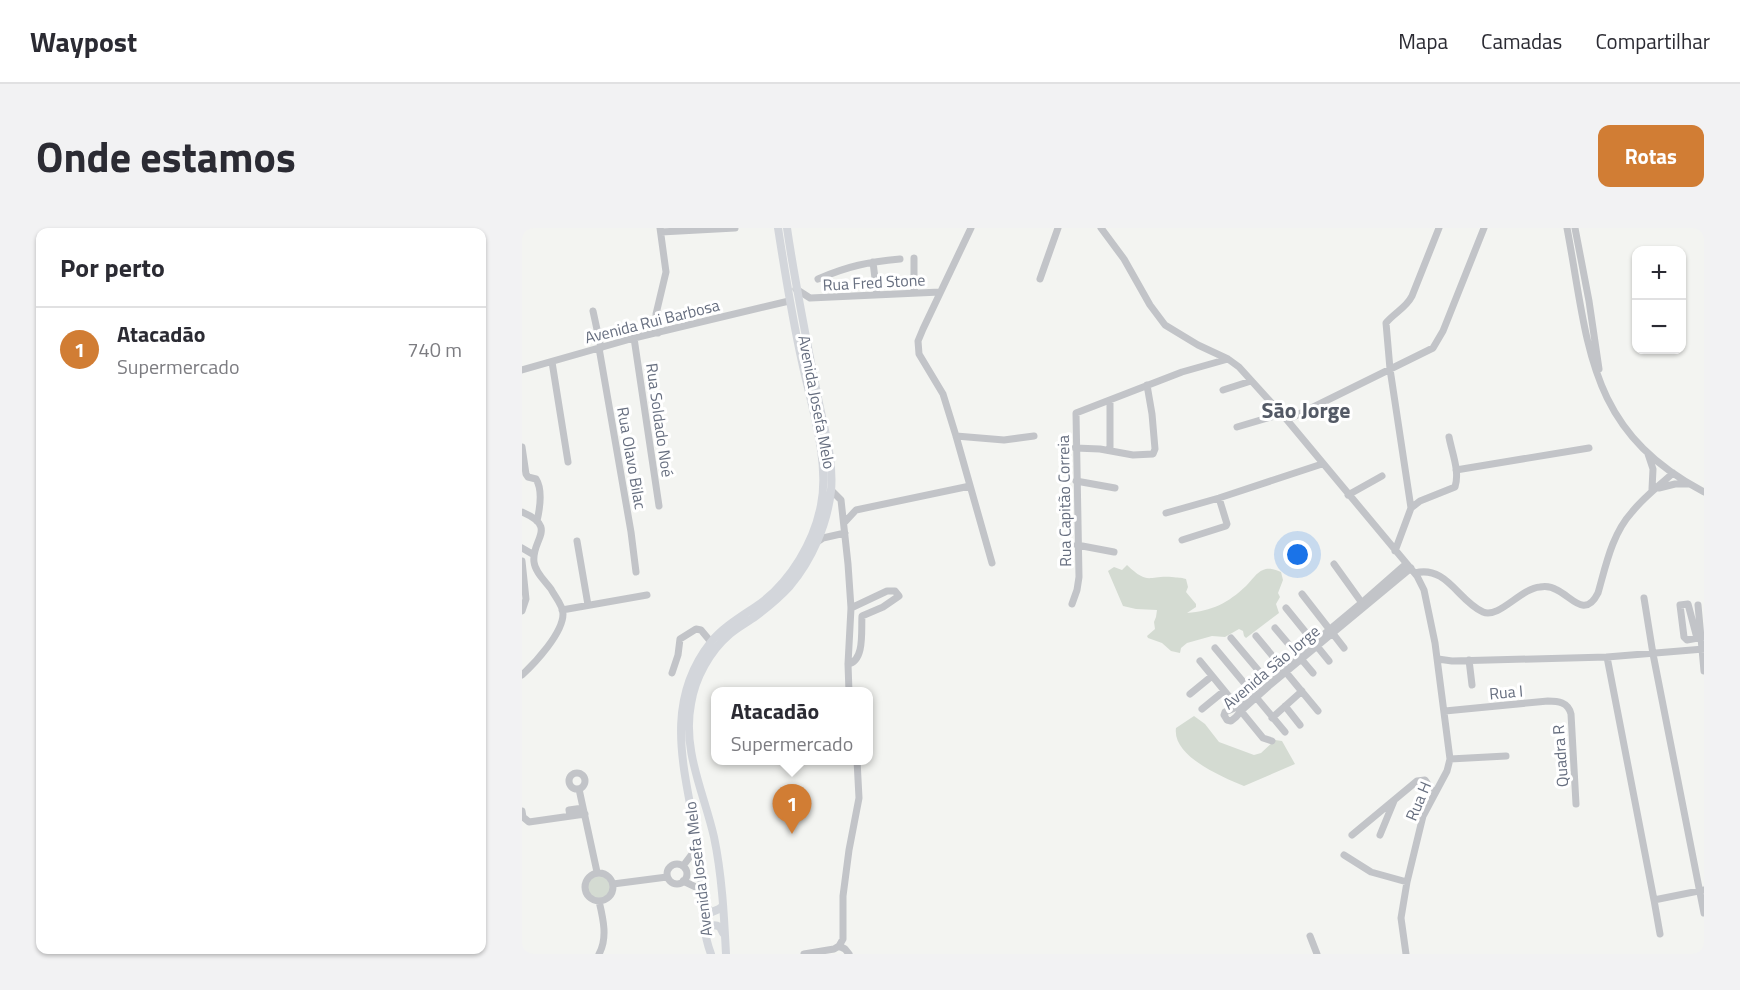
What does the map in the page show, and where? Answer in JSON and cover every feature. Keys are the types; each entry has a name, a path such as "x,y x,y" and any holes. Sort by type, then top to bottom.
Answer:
{"main road":[{"name":"Avenida Josefa Melo","path":"711,954 705,932 698,846 680,738 680,716 684,697 690,679 711,642 725,628 762,602 782,582 805,551 821,504 822,457 789,301 778,228"},
{"name":"Avenida Josefa Melo","path":"726,951 720,871 714,836 688,737 691,703 706,663 719,646 730,634 770,605 802,570 826,519 831,490 830,454 799,307 787,228"},
{"path":"702,891 709,911 716,911 723,906"},
{"path":"705,932 709,926 720,927 726,951"}],"street":[{"path":"658,333 656,314 666,272 660,230 735,228"},
{"path":"971,228 918,341 918,350 943,394 992,563"},
{"path":"1040,279 1058,228"},
{"name":"Rua H","path":"1101,228 1124,259 1150,305 1165,325 1198,345 1228,359 1239,368 1287,420 1422,584 1438,659 1450,759 1447,771 1423,816 1407,882 1401,918 1406,954"},
{"path":"1395,551 1411,507 1390,369 1386,323 1409,302 1439,228"},
{"path":"1287,420 1433,348 1438,341 1484,228"},
{"path":"1567,228 1584,326 1594,368 1616,416 1648,454 1671,472 1704,492"},
{"path":"1575,228 1602,387"},
{"path":"914,258 914,293"},
{"path":"818,279 842,269 900,259"},
{"path":"873,262 877,295"},
{"name":"Rua Fred Stone","path":"796,289 810,298 940,292"},
{"name":"Rua Fred Stone","path":"799,307 810,298"},
{"name":"Avenida Rui Barbosa","path":"522,370 634,338 789,301"},
{"name":"Rua Olavo Bilac","path":"593,311 636,572"},
{"name":"Rua Soldado Noé","path":"634,338 659,506"},
{"name":"Rua Capitão Correia","path":"1072,604 1078,582 1076,413 1182,372 1228,359"},
{"path":"552,362 568,462"},
{"path":"1222,390 1251,381"},
{"path":"1075,448 1110,450 1133,455 1153,454 1155,449 1152,414 1147,385"},
{"path":"1110,400 1110,450"},
{"path":"1237,427 1281,414"},
{"path":"956,436 1004,440 1034,435"},
{"path":"1411,507 1455,487 1456,470 1449,437"},
{"path":"522,447 525,472 528,477 536,479 540,485 537,521"},
{"path":"1456,470 1589,448"},
{"path":"1648,454 1653,469 1652,491"},
{"path":"1166,513 1322,464"},
{"path":"1412,570 1423,568 1450,583 1469,602 1487,614 1496,612 1525,591 1540,586 1557,590 1577,604 1589,604 1598,593 1607,560 1619,531 1632,511 1671,472"},
{"path":"1348,495 1382,476"},
{"path":"1076,481 1115,488"},
{"path":"1652,491 1668,485 1689,484"},
{"path":"844,523 856,510 970,486"},
{"path":"831,490 847,506 856,510"},
{"path":"1182,540 1226,526 1219,498"},
{"path":"841,500 851,608 849,687"},
{"path":"522,512 537,521 541,527 541,535 534,555 536,568 562,610 561,624 557,632 541,655 522,675"},
{"path":"817,542 823,538 845,533"},
{"path":"577,540 588,605"},
{"path":"1077,545 1114,552"},
{"path":"522,548 534,555"},
{"path":"522,561 526,592 522,610"},
{"path":"1334,564 1365,602"},
{"path":"1412,570 1432,574"},
{"name":"Avenida São Jorge","path":"1239,709 1365,602 1412,570"},
{"path":"1422,584 1432,574"},
{"path":"848,664 854,663 857,659 861,641 862,616 899,597 895,591 887,591 851,608"},
{"path":"1302,594 1344,648"},
{"path":"562,610 647,595"},
{"path":"1644,598 1653,654 1702,891 1704,913"},
{"path":"1700,638 1686,640 1684,637 1680,604 1688,604 1700,638 1703,649 1704,671"},
{"path":"1698,605 1700,638"},
{"path":"1286,608 1329,661"},
{"path":"1275,628 1312,673"},
{"path":"672,673 680,639 696,629 702,630 711,642"},
{"path":"1256,636 1318,711"},
{"path":"1231,638 1269,683"},
{"path":"1215,648 1285,732"},
{"path":"1438,659 1452,661 1607,657 1703,649"},
{"path":"1607,657 1660,934"},
{"path":"1469,660 1472,685"},
{"path":"1200,661 1263,738 1272,741"},
{"path":"1190,694 1212,676"},
{"path":"1202,709 1224,691"},
{"path":"1272,718 1302,691"},
{"name":"Rua I","path":"1445,711 1548,701 1563,702 1568,707"},
{"path":"1285,706 1300,724"},
{"name":"Quadra R","path":"1568,707 1576,804"},
{"path":"1450,759 1506,756"},
{"path":"804,954 834,949 843,939 843,896 859,798 857,765"},
{"path":"1352,835 1418,781 1422,779 1428,782 1434,793"},
{"path":"579,789 597,872"},
{"path":"1380,835 1396,797"},
{"path":"522,811 523,817 529,822 570,816 584,811"},
{"path":"698,846 685,873 676,884 667,877 670,866 675,864 685,873 702,891"},
{"path":"1344,855 1371,872 1407,882"},
{"path":"685,873 701,870"},
{"path":"597,872 606,874 613,884 610,896 599,901 588,896 585,888 589,876 597,872"},
{"path":"613,884 667,877"},
{"path":"1654,900 1702,891"},
{"path":"599,901 604,926 600,954"},
{"path":"1310,936 1317,954"},
{"path":"839,946 849,954"}],"shaded area":[{"path":"1127,565 1140,575 1149,578 1186,579 1188,587 1186,592 1196,604 1196,607 1187,613 1219,605 1239,592 1261,571 1275,570 1281,572 1283,580 1278,593 1280,597 1276,604 1279,613 1246,638 1243,631 1239,629 1225,637 1212,636 1187,643 1181,648 1180,653 1171,651 1162,643 1147,636 1155,629 1157,610 1123,606 1108,571 1114,567 1122,570"},
{"path":"1194,716 1205,724 1219,742 1254,755 1261,753 1275,740 1282,741 1295,764 1244,786 1224,777 1190,756 1182,748 1177,738 1176,728"},
{"path":"599,876 607,879 610,887 607,895 599,898 591,895 588,887 591,879"}],"place":[{"name":"Atacadão","path":"792,834"}],"district":[{"name":"São Jorge","path":"1306,410"}]}
